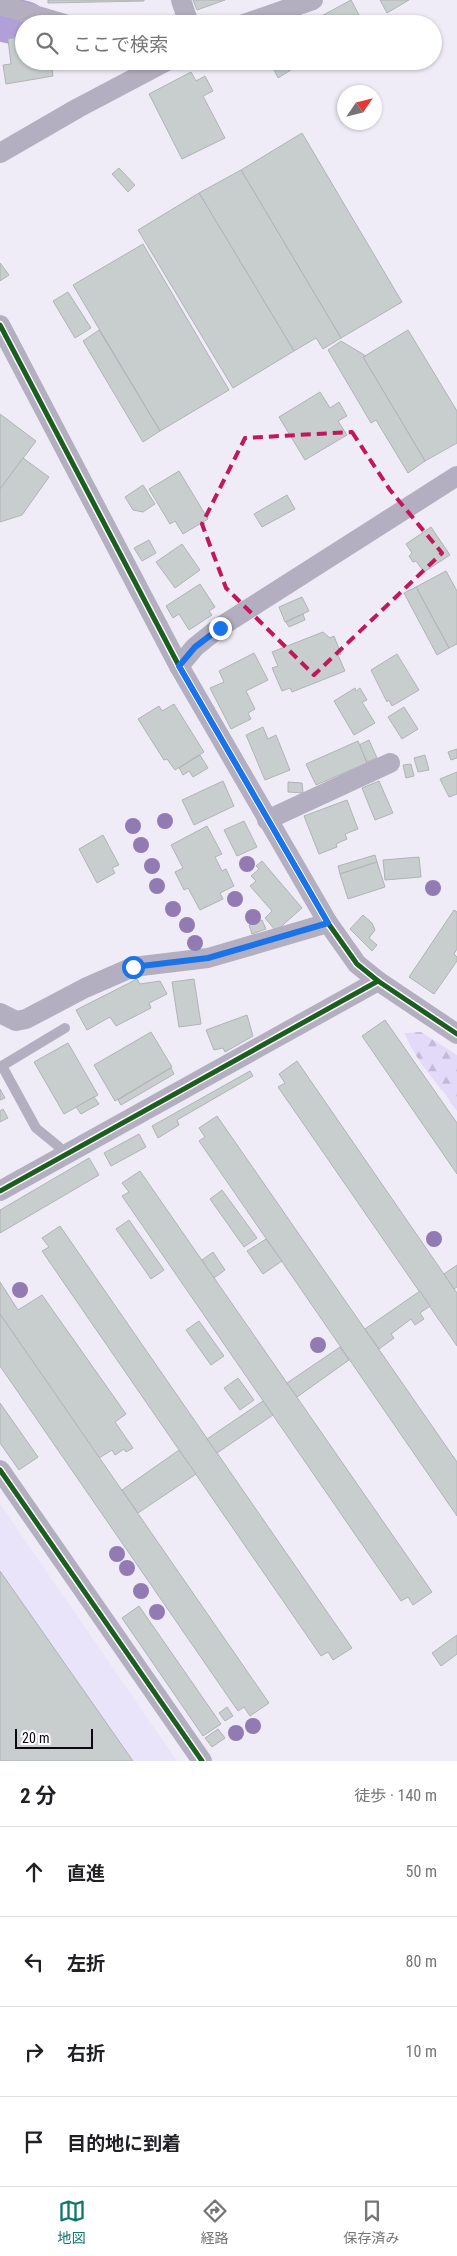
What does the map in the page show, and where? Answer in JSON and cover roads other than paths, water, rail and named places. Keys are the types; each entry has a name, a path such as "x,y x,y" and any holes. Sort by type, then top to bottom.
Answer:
{"street":[{"path":"181,0 185,15"},
{"path":"270,15 313,0"},
{"path":"0,4 36,15"},
{"path":"0,154 78,108 149,70"},
{"path":"0,325 46,408 179,666 328,923 357,964 378,981 457,1034"},
{"path":"179,666 195,647 220,628 457,476"},
{"path":"267,820 390,763"},
{"path":"0,1013 16,1021 26,1019 85,988 133,967 208,958 328,923"},
{"path":"0,1191 378,981"},
{"path":"0,1470 202,1761"}],"lane":[{"path":"64,1155 58,1146 36,1128 2,1066 65,1028"}],"waterway":[{"path":"0,18 15,22"}]}
